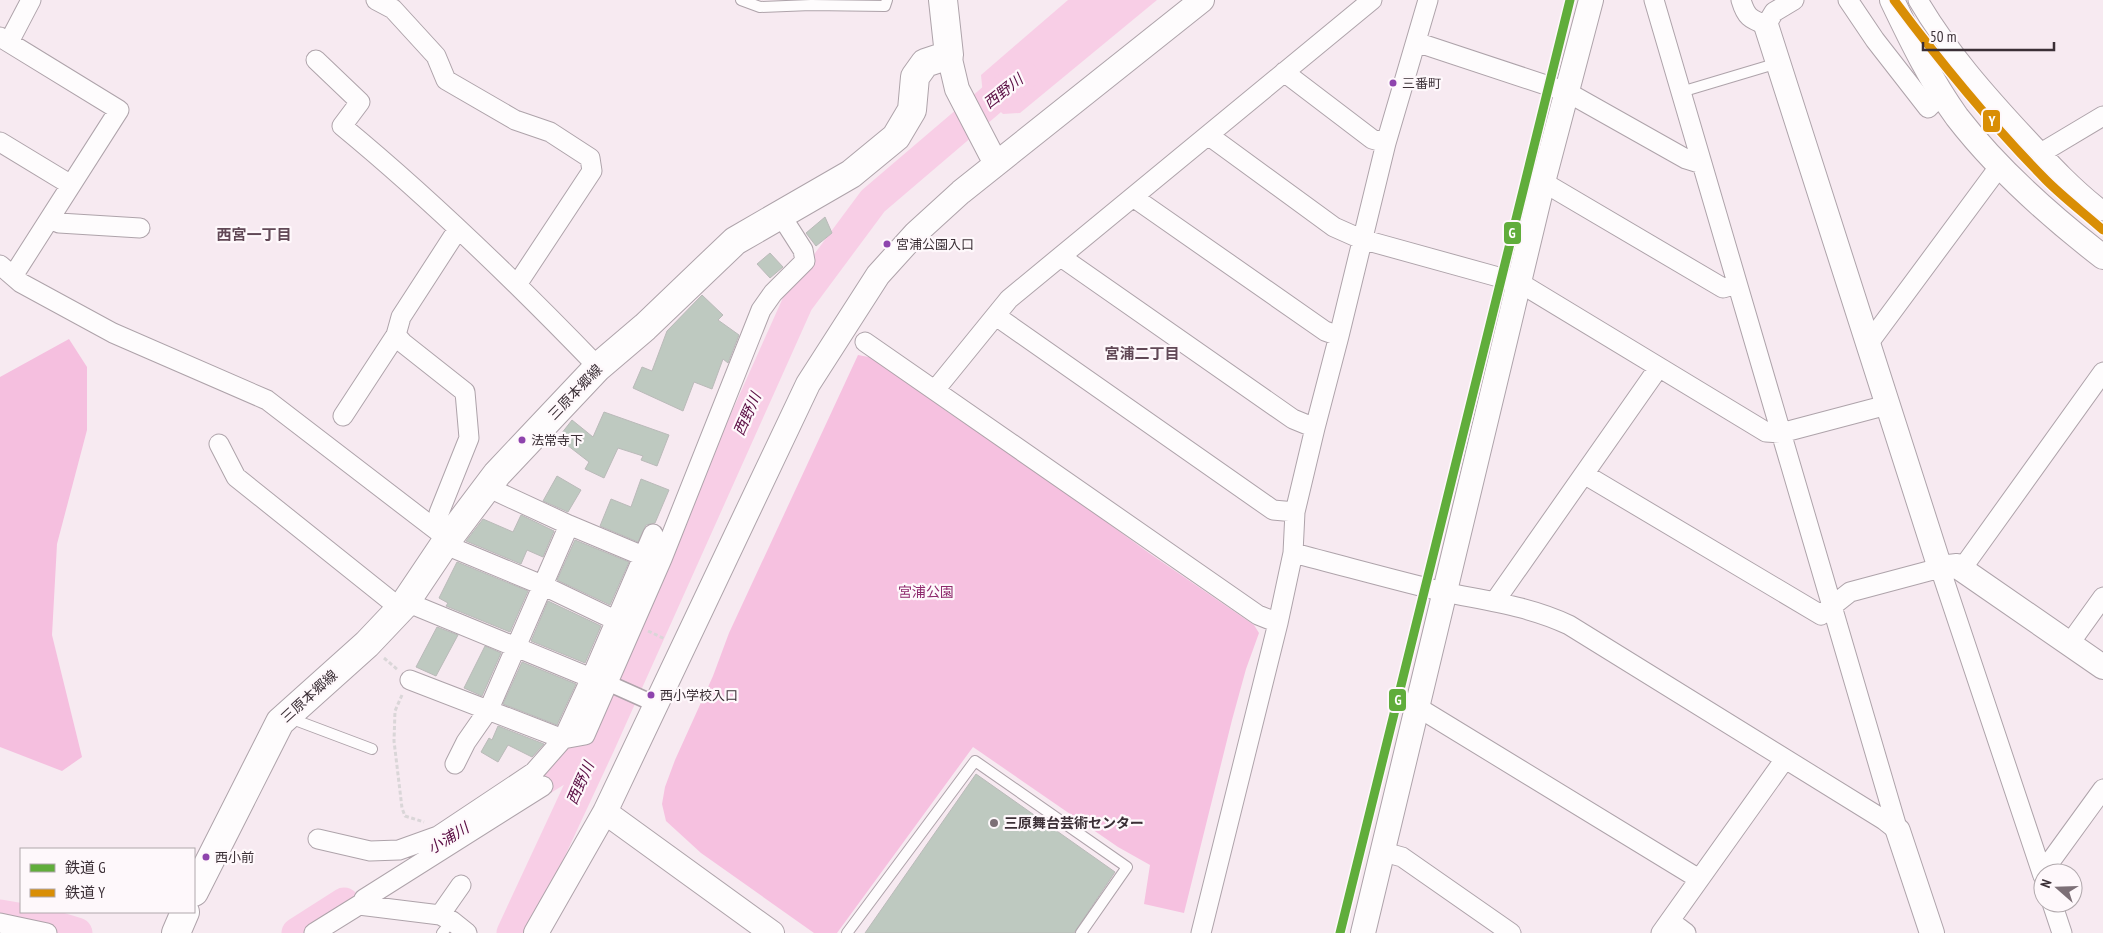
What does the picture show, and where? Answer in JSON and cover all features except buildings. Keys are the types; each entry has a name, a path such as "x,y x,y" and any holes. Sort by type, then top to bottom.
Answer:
{"main road":[{"path":"943,0 949,55"},
{"name":"三原本郷線","path":"195,890 253,771 280,722 367,644 404,606 448,539 498,474 598,367 645,327 735,241 851,174 896,137 912,110 915,77 925,63 949,55"},
{"path":"176,933 185,913"}],"street":[{"path":"31,0 4,40 119,110 50,218 6,271 21,283 113,333 267,400 448,539"},
{"path":"376,0 393,10 418,34 436,56 446,80 516,120 550,132 590,158 592,171 518,284"},
{"path":"536,933 605,812 808,384 878,275 916,232 961,192 1202,0"},
{"path":"935,390 1009,299 1372,0"},
{"path":"1201,933 1278,623 1293,553 1295,512 1314,428 1339,336 1361,239 1386,144 1428,0"},
{"path":"1363,933 1419,708 1543,182 1590,0"},
{"path":"1654,0 1898,831 1932,933"},
{"path":"1741,0 1744,10 1751,20 1766,25"},
{"path":"1794,0 1774,12 1766,25 1888,405 1948,567 2040,863"},
{"path":"1848,0 1875,40 1928,108 1943,94"},
{"path":"1892,0 1919,55 1957,116 1999,167 2103,257"},
{"path":"1918,0 1929,20 1971,76 2041,153 2090,202 2103,211"},
{"path":"1416,42 1567,92 1686,159 1702,164"},
{"path":"949,55 957,89 996,164"},
{"path":"316,60 360,102 342,126 376,154 518,284 598,367"},
{"path":"1284,72 1372,139 1386,144"},
{"path":"2041,153 2103,116"},
{"path":"1208,135 1334,227 1361,239 1520,283 1766,432 1781,433 1888,405"},
{"path":"0,142 71,185"},
{"path":"1868,344 1999,167"},
{"path":"1543,182 1723,288 1737,284"},
{"path":"1133,197 1325,331 1339,336"},
{"path":"318,839 370,851 399,850 438,836 534,772 563,738 634,625 761,310 773,293 805,260 803,250 780,214"},
{"path":"50,218 59,223 140,228"},
{"path":"343,416 396,335 401,317 458,229"},
{"path":"1061,256 1293,419 1314,428"},
{"path":"996,316 1273,510 1295,512"},
{"path":"396,335 403,343 465,392 469,438 439,513 439,520 452,548 542,585 615,620"},
{"path":"865,342 1258,615 1278,623"},
{"path":"1495,601 1659,367"},
{"path":"1584,474 1821,615 1850,592 1966,563 2103,372"},
{"path":"219,444 236,477 396,605 416,606 646,700"},
{"path":"488,487 569,526 643,556 662,559"},
{"path":"455,764 466,742 489,709 518,647 542,585 569,526"},
{"path":"600,680 615,620 653,534"},
{"path":"1293,553 1446,592 1495,601 1546,614 1569,625 1898,831"},
{"path":"1948,567 2070,643 2103,667"},
{"path":"2070,643 2103,597"},
{"path":"410,680 563,738"},
{"path":"1419,708 1699,879"},
{"path":"1686,933 1665,927 1785,759"},
{"path":"314,933 361,905 364,899 543,786"},
{"path":"2051,863 2103,788"},
{"path":"605,812 772,933"},
{"path":"1384,852 1402,857 1511,933"},
{"path":"445,923 460,885"},
{"path":"361,905 445,923 468,933"},
{"path":"2055,913 2062,933"},
{"path":"0,923 36,932"}],"lane":[{"path":"741,0 760,7 811,5 885,6 887,0"},
{"path":"1681,92 1778,63"},
{"path":"289,713 295,720 372,749"},
{"path":"848,933 976,761 1127,867 1081,933"}],"path":[{"path":"634,625 673,642"},
{"path":"367,644 410,680 395,711 394,741 402,808 405,816 423,821 444,832"}],"green space":[{"name":"宮浦公園","path":"858,355 874,358 949,413 1031,467 1149,553 1254,625 1259,633 1246,669 1232,720 1184,913 1144,904 1150,865 1118,847 973,747 837,933 814,933 701,853 666,821 662,804 665,787 675,760 713,676 729,633"}],"shaded area":[{"path":"69,339 87,367 87,430 57,544 52,635 82,757 62,771 0,747 0,377"}],"water":[{"path":"1068,0 1157,0 1020,113 1003,114 983,95 981,75"}],"waterway":[{"name":"西野川","path":"512,933 600,744 798,302 873,201 996,96 1023,76"},
{"name":"小浦川","path":"510,800 600,744"},
{"name":"小浦川","path":"297,933 344,903"},
{"name":"小浦川","path":"0,915 41,922 77,933"}],"rail line":[{"name":"G","path":"1340,933 1570,0"},
{"name":"Y","path":"1894,0 1948,70 1986,115 2053,187 2103,230"}],"place":[{"name":"三番町","path":"1393,83"},
{"name":"宮浦公園入口","path":"887,244"},
{"name":"法常寺下","path":"522,440"},
{"name":"西小学校入口","path":"651,695"},
{"name":"三原舞台芸術センター","path":"994,823"},
{"name":"西小前","path":"206,857"}],"district":[{"name":"西宮一丁目","path":"254,234"},
{"name":"宮浦二丁目","path":"1142,353"}]}
